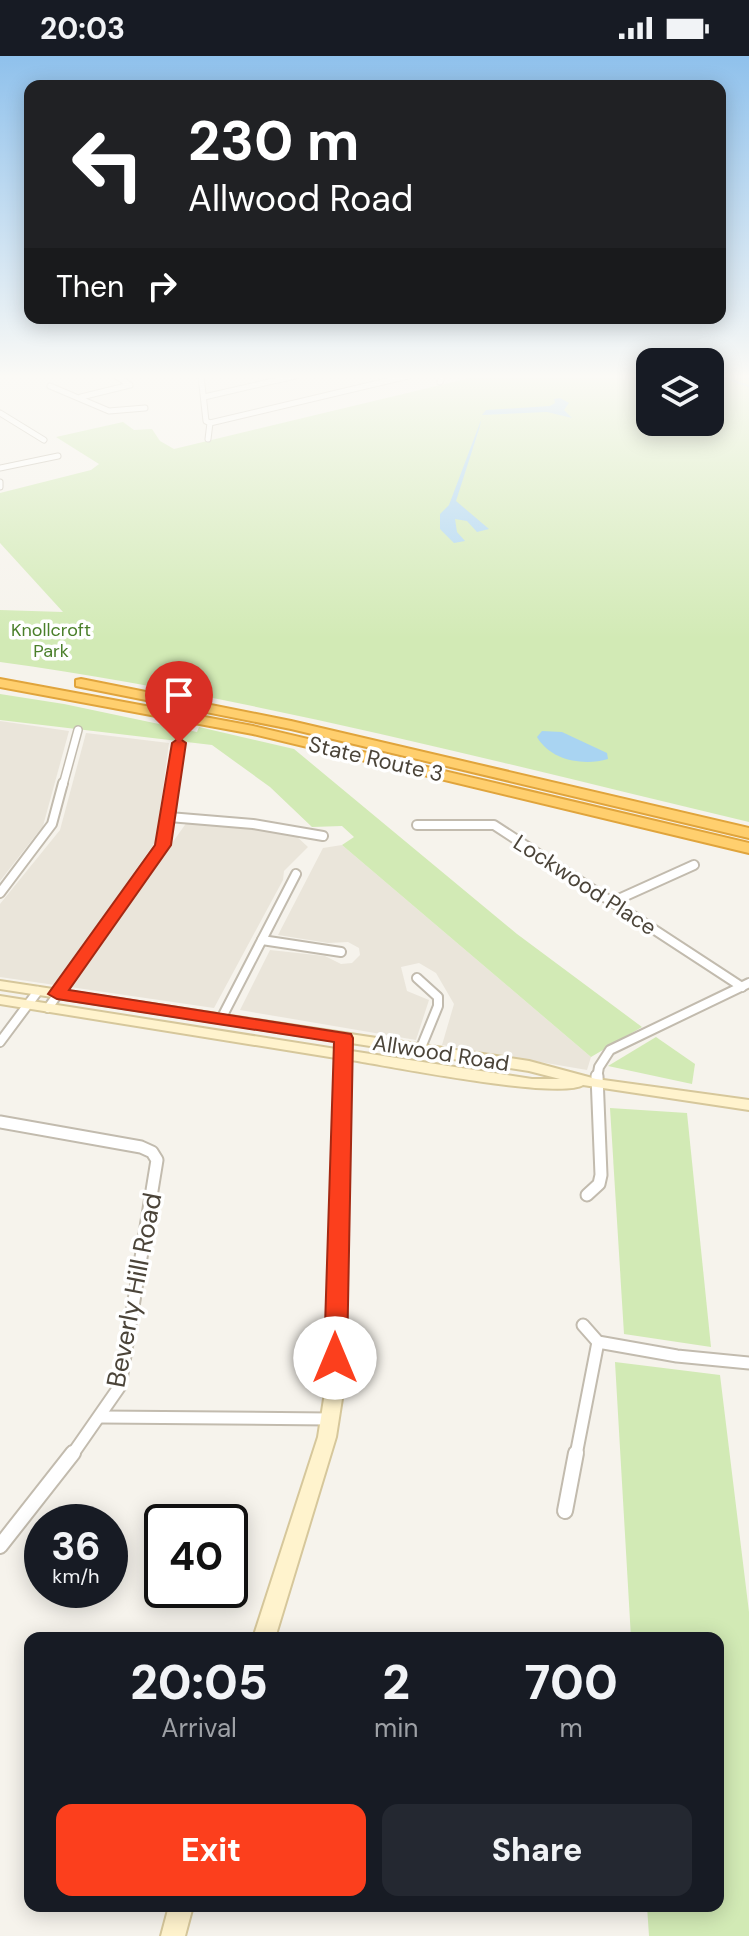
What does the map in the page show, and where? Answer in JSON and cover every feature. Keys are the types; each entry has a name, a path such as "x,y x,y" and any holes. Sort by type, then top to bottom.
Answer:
{"highway":[{"name":"State Route 3","path":"0,670 216,708 749,830"},
{"name":"State Route 3","path":"0,683 253,730 749,848"}],"main road":[{"name":"Allwood Road","path":"0,985 221,1019 532,1084 596,1084"},
{"name":"Allwood Road","path":"0,1000 344,1046 420,1050 529,1066 596,1084 749,1105"},
{"path":"266,1632 331,1419 335,1386 344,1046"},
{"path":"173,1936 179,1912"}],"street":[{"path":"0,893 52,824 78,730"},
{"path":"48,1008 163,845 179,743"},
{"path":"169,817 253,824 323,836"},
{"name":"Lockwood Place","path":"417,825 489,823 746,985"},
{"path":"612,902 694,865"},
{"path":"221,1019 296,874"},
{"path":"262,940 341,952"},
{"path":"417,978 438,997 438,1006 420,1050"},
{"path":"587,1195 599,1184 601,1175 596,1084 599,1067 610,1050 746,985"},
{"path":"0,1042 38,991"},
{"name":"Beverly Hill Road","path":"0,1122 141,1147 152,1152 157,1160 120,1386 101,1417 0,1546"},
{"path":"583,1325 598,1342 677,1356 749,1363"},
{"path":"565,1511 598,1342"},
{"path":"101,1417 331,1419"}],"shaded area":[{"path":"0,721 69,731 43,826 0,881"},
{"path":"86,733 169,743 156,841 55,985 0,977 0,904 60,830"},
{"path":"187,822 294,834 308,847 284,871 283,880 214,1008 70,987"},
{"path":"342,845 591,1057 587,1070 442,1045 454,1004 436,973 419,963 401,967 407,991 429,1000 416,1040 240,1010 270,950 325,956 341,964 352,963 360,955 359,948 348,942 328,943 278,935 323,848"}],"green space":[{"name":"Knollcroft Park","path":"99,464 749,464 749,822 283,712 0,662 0,610 63,612 0,543 0,493 91,470"},
{"path":"0,694 197,732 199,727 294,749 517,934 642,1027 591,1057 342,845 354,837 342,826 312,827 270,787 212,745 0,720"},
{"path":"656,1037 695,1064 692,1084 608,1066"},
{"path":"610,1108 687,1113 711,1347 624,1334"},
{"path":"615,1362 720,1375 749,1612 749,1936 649,1936 647,1912 724,1912 724,1632 631,1632"}],"water":[{"path":"465,464 468,464 456,501 489,529 477,532 467,521 455,519 457,532 465,541 454,543 440,529 440,514 449,505"},
{"path":"542,731 562,732 607,753 608,759 589,762 559,756 537,737"}],"route":[{"path":"179,743 163,845 57,994 344,1038 335,1358"}]}
